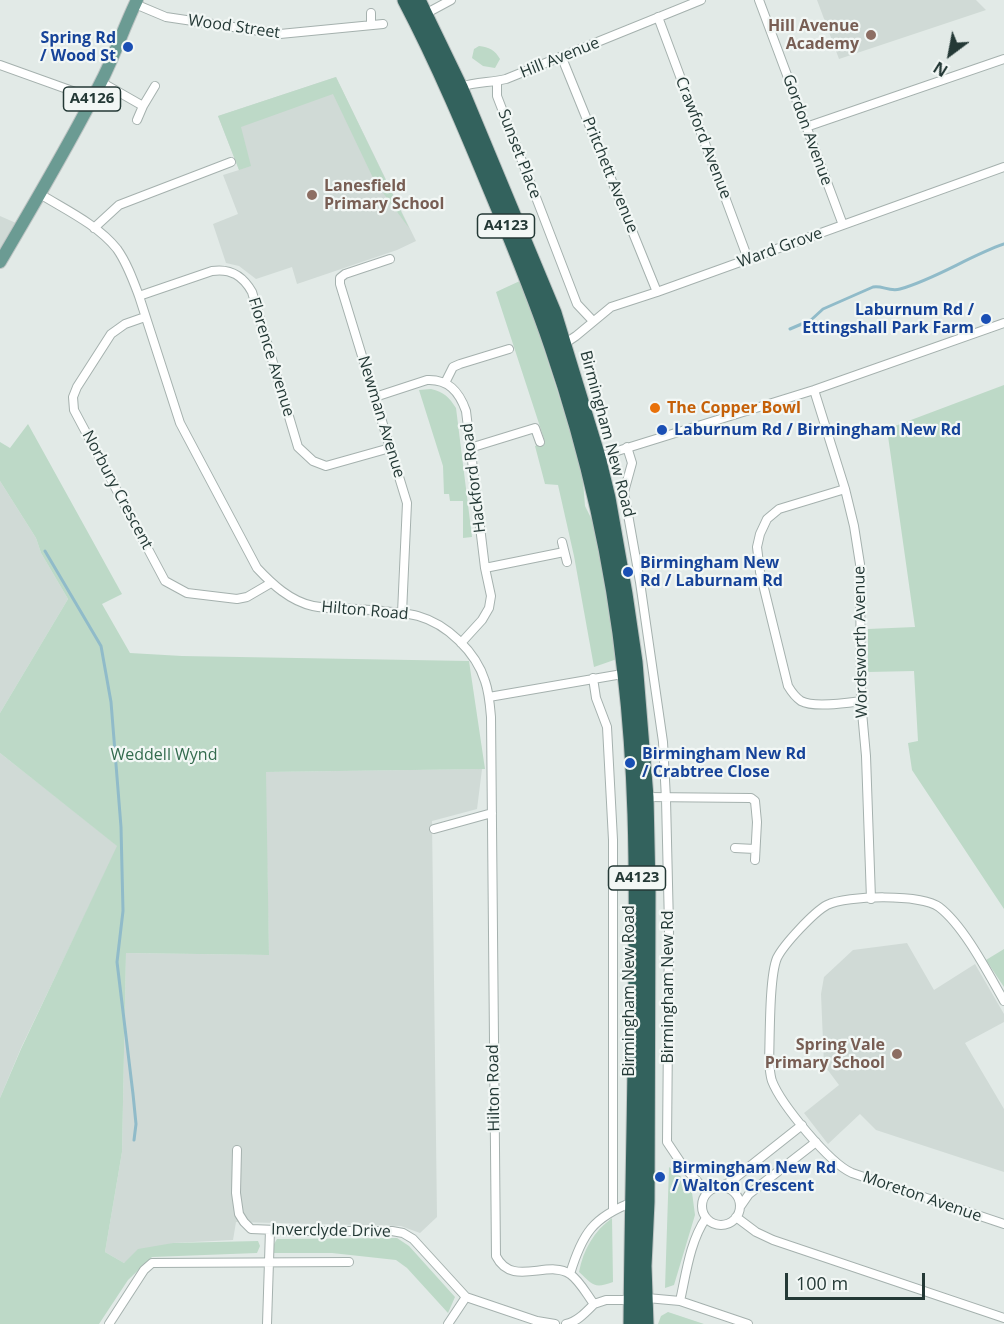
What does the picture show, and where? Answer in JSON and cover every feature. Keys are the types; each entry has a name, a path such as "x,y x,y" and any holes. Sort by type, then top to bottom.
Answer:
{"highway":[{"name":"Birmingham New Road","path":"405,0 419,11 460,87 532,256 592,459 608,498 625,594 631,672 646,797 648,879 647,1202 644,1266 639,1299 631,1324"},
{"name":"Birmingham New Road","path":"419,11 528,282 558,346"},
{"name":"Birmingham New Road","path":"631,672 637,853 633,1202 639,1299 646,1324"}],"main road":[{"name":"A4126","path":"0,262 101,82 136,2"}],"street":[{"path":"419,11 451,0"},
{"name":"Hill Avenue","path":"460,87 474,82 497,82 700,0"},
{"name":"Gordon Avenue","path":"759,0 843,225"},
{"name":"Wood Street","path":"136,2 166,17 290,35 383,24"},
{"path":"371,13 371,25"},
{"name":"Crawford Avenue","path":"658,18 748,259"},
{"name":"Pritchett Avenue","path":"562,57 657,292"},
{"path":"806,127 1004,59"},
{"path":"0,65 92,98"},
{"path":"101,82 143,106"},
{"name":"Sunset Place","path":"497,82 496,96 577,304 593,321"},
{"path":"137,120 155,86"},
{"path":"94,228 119,205 231,162"},
{"name":"Ward Grove","path":"558,346 576,336 610,307 1004,167"},
{"name":"Hilton Road","path":"40,194 94,228 117,250 132,277 189,444 257,568 271,583 293,598 313,606 420,616 436,624 461,643 482,670 491,717 495,1256 498,1262 509,1270 561,1270 570,1274"},
{"name":"Newman Avenue","path":"390,259 345,274 340,278 340,284 407,503 402,613"},
{"name":"Florence Avenue","path":"139,296 212,271 236,273 246,282 252,292 298,447 313,461 326,466 390,448"},
{"name":"Norbury Crescent","path":"145,317 125,324 111,334 77,387 73,397 74,410 165,581 187,593 237,599 247,597 271,583"},
{"path":"592,459 814,390 1004,322"},
{"path":"375,397 427,380 445,382 453,367 509,349"},
{"name":"Hackford Road","path":"445,382 458,392 466,411 484,568 491,596 489,608 482,620 461,643"},
{"name":"Wordsworth Avenue","path":"814,390 845,489 860,564 861,701 866,756 871,899"},
{"path":"470,448 535,428 540,442"},
{"name":"Birmingham New Rd","path":"627,447 632,463 624,492 640,582 663,742 669,926 667,1142 683,1166 707,1192"},
{"path":"845,489 779,509 767,519 757,547 762,584 788,686 802,702 815,704 861,701"},
{"path":"562,542 567,562"},
{"path":"484,568 564,552"},
{"path":"489,697 631,672"},
{"path":"593,678 596,698 607,727 613,840 613,1210"},
{"path":"646,797 666,799 751,798 755,801 757,822 755,860"},
{"path":"434,829 492,813"},
{"path":"735,848 755,849"},
{"name":"Moreton Avenue","path":"1004,1001 958,927 932,902 915,899 871,899 845,900 827,905 810,920 777,958 773,974 770,1075 777,1091 802,1125 838,1166 852,1173 1004,1224"},
{"path":"802,1125 730,1182 707,1192 702,1206 706,1218 720,1225 732,1221 749,1194 816,1142"},
{"name":"Inverclyde Drive","path":"237,1150 236,1193 239,1214 251,1229 403,1233 419,1245 466,1297"},
{"path":"719,1187 725,1187 734,1193 740,1207"},
{"path":"594,1304 570,1274 579,1244 603,1216 633,1202"},
{"path":"736,1217 756,1232 773,1240 1004,1318"},
{"path":"680,1301 689,1260 706,1218"},
{"path":"267,1324 270,1230"},
{"path":"109,1324 144,1270 152,1263 349,1262"},
{"path":"448,1324 466,1297 537,1322 555,1324"},
{"path":"566,1324 580,1317 594,1304 606,1300 639,1299 680,1301 748,1324"}],"shaded area":[{"name":"Hill Avenue Academy","path":"817,0 976,0 986,10 839,59"},
{"name":"Lanesfield Primary School","path":"336,77 416,241 397,250 297,284 292,267 256,279 239,266 226,263 213,224 238,214 223,175 239,170 218,116"},
{"path":"0,216 16,223 0,249"},
{"path":"0,481 36,538 41,553 68,599 0,713"},
{"path":"0,753 118,846 21,1048 0,1098"},
{"path":"482,769 477,809 432,821 437,1217 420,1233 401,1226 236,1222 233,1240 173,1243 124,1263 105,1252 122,1152 126,953 269,955 265,772"},
{"name":"Spring Vale Primary School","path":"907,943 934,990 975,964 1004,1014 1004,1022 965,1043 1004,1109 1004,1172 876,1130 860,1114 828,1144 804,1113 839,1085 824,1065 821,994 824,977 853,950"}],"green space":[{"path":"479,46 486,47 498,56 500,59 495,68 483,66 472,58 474,49"},
{"path":"336,77 409,228 375,182 333,94 241,127 251,166 239,170 218,116"},
{"path":"522,280 582,468 585,506 594,524 606,585 617,659 594,667 574,556 558,485 545,484 535,446 545,442 496,292"},
{"path":"1004,385 1004,909 912,770 908,743 918,741 914,671 868,672 868,629 915,627 887,429"},
{"path":"431,389 446,395 456,408 472,537 463,538 463,501 450,501 449,494 444,494 443,466 419,390"},
{"name":"Weddell Wynd","path":"28,424 122,594 102,604 130,653 469,661 485,769 266,772 269,955 126,953 122,1152 105,1252 124,1263 138,1249 173,1243 258,1241 260,1246 257,1253 152,1257 128,1280 99,1324 0,1324 0,1098 117,846 0,753 0,713 68,599 41,553 36,538 0,481 0,442 10,448"},
{"path":"1004,949 1004,987 986,960"},
{"path":"669,1167 691,1185 695,1215 674,1285 665,1288"},
{"path":"612,1218 613,1282 598,1285 591,1283 579,1272 590,1242"},
{"path":"397,1238 409,1246 455,1297 448,1313 407,1268 396,1260 332,1253 274,1253 274,1244 277,1239"},
{"path":"668,1312 704,1324 658,1324 661,1316"}],"waterway":[{"path":"790,329 811,320 823,309 873,287 896,290 913,285 1004,244"},
{"path":"45,551 101,646 111,702 121,827 123,911 117,962 136,1124 134,1140"}],"place":[{"name":"Hill Avenue Academy","path":"871,35"},
{"name":"Spring Rd / Wood St","path":"128,47"},
{"name":"Lanesfield Primary School","path":"312,195"},
{"name":"Laburnum Rd / Ettingshall Park Farm","path":"986,319"},
{"name":"The Copper Bowl","path":"655,408"},
{"name":"Laburnum Rd / Birmingham New Rd","path":"662,430"},
{"name":"Birmingham New Rd / Laburnam Rd","path":"628,572"},
{"name":"Birmingham New Rd / Crabtree Close","path":"630,763"},
{"name":"Spring Vale Primary School","path":"897,1054"},
{"name":"Birmingham New Rd / Walton Crescent","path":"660,1177"}]}
